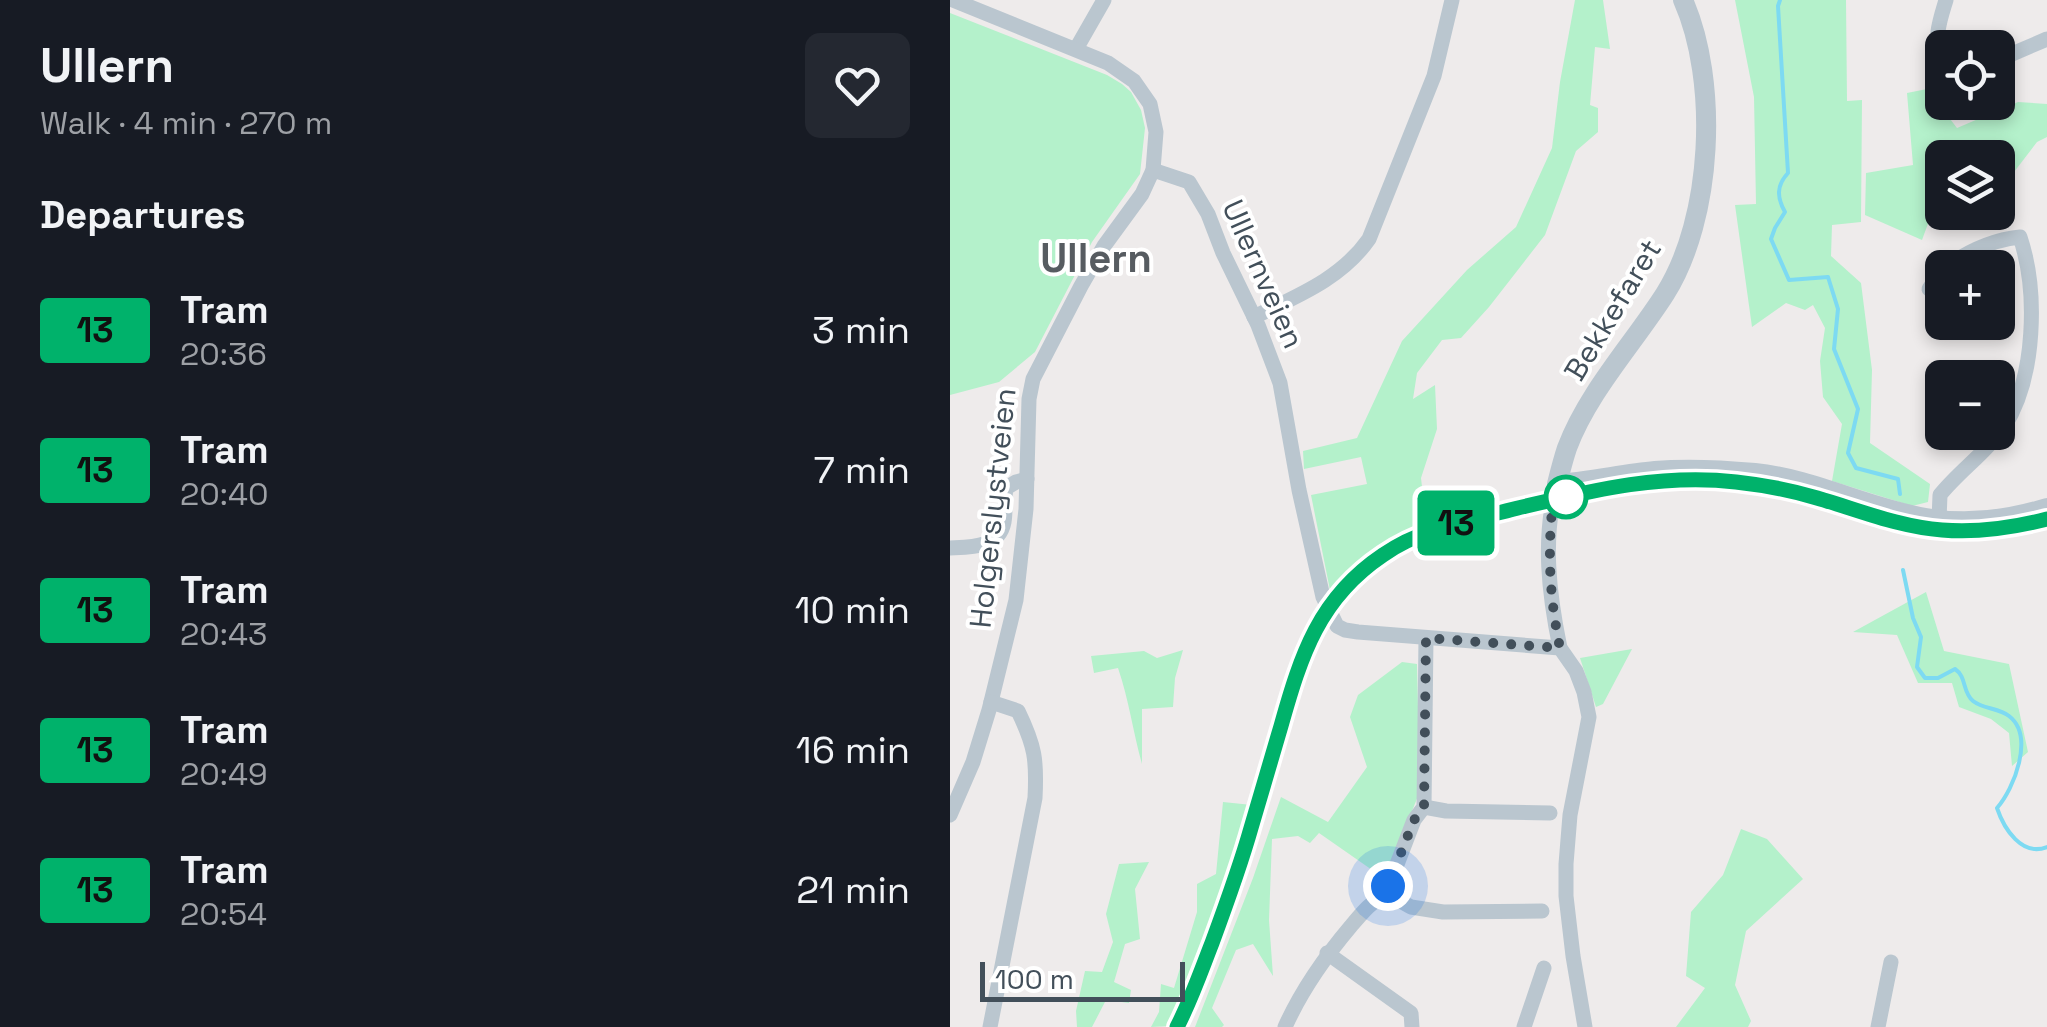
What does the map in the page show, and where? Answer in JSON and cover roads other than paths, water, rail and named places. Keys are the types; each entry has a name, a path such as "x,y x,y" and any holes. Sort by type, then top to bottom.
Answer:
{"street":[{"path":"953,0 1108,62 1134,81 1150,104 1156,132 1152,170"},
{"path":"1076,48 1104,0"},
{"path":"1254,317 1323,283 1359,253 1369,239 1434,76 1452,0"},
{"name":"Bekkefaret","path":"1560,648 1549,580 1548,544 1556,484 1571,438 1616,362 1666,292 1684,256 1694,219 1705,147 1704,72 1684,0"},
{"path":"1939,30 1946,0"},
{"path":"2015,53 2047,39"},
{"name":"Ullernveien","path":"1152,170 1188,182 1208,214 1254,317 1280,383 1323,597 1337,626 1358,632 1560,648"},
{"name":"Holgerslystveien","path":"950,814 973,762 992,702 1016,600 1025,522 1029,399 1034,379 1081,286 1142,194 1152,170"},
{"path":"1939,520 1940,496 1988,447 2011,414 2026,368 2032,314 2030,274 2020,236 1973,250"},
{"path":"1556,484 1675,470 1712,470 1803,482 1939,520 2004,519 2047,508"},
{"path":"950,548 988,544 997,537 1004,526 1006,488 1026,480"},
{"path":"1285,1027 1300,994 1327,954 1373,900 1386,893 1414,820 1424,808 1426,638"},
{"path":"1560,648 1580,682 1589,716 1570,815 1566,864 1570,930 1586,1027"},
{"path":"990,1027 1035,798 1036,762 1031,738 1018,711 992,702"},
{"path":"1424,808 1550,813"},
{"path":"1386,893 1411,907 1443,912 1542,911"},
{"path":"1327,954 1410,1013 1412,1027"},
{"path":"1878,1027 1891,962"},
{"path":"1524,1027 1544,968"}],"waterway":[{"path":"1780,0 1788,173 1779,192 1785,212 1771,239 1789,280 1828,277 1838,309 1834,349 1858,409 1848,453 1856,468 1898,479 1900,494"},
{"path":"1903,570 1921,637 1917,667 1925,678 1938,678 1955,669 1973,701 2005,713 2017,725 2019,762 2010,788 1997,808 2009,832 2022,845 2047,847"}],"tram line":[{"name":"13","path":"1177,1027 1239,869 1307,643 1346,586 1396,547 1455,523 1606,489 1674,480 1723,480 1776,488 1911,526 1942,530 1996,530 2047,519"},
{"path":"1177,1027 1227,904 1307,648 1344,588 1398,545 1448,525 1518,508 1630,485 1686,480 1765,485 1929,529 1980,530 2047,519"}],"district":[{"name":"Ullern","path":"1096,258"}]}
